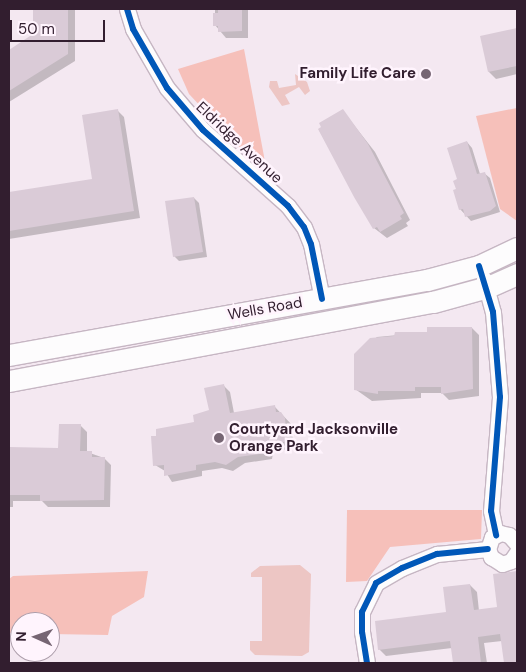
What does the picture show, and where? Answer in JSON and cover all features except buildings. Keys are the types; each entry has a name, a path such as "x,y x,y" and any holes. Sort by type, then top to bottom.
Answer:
{"main road":[{"name":"Wells Road","path":"9,355 427,280 479,266 517,248"},
{"name":"Wells Road","path":"9,381 424,303 488,287 517,274"}],"street":[{"name":"Eldridge Avenue","path":"127,9 133,29 167,88 203,130 288,206 304,227 311,244 322,299"},
{"path":"479,266 488,287 500,397 491,510 496,535 488,549 490,557 502,564 511,561 517,552"},
{"path":"496,535 510,535 517,544"},
{"path":"367,663 362,632 362,612 376,583 402,568 437,554 488,549"}],"shaded area":[{"path":"244,49 268,178 189,94 178,69"},
{"path":"295,74 307,82 310,91 305,95 299,87 285,95 290,104 282,106 269,87 270,81 277,81 279,88 296,85"},
{"path":"517,108 517,221 500,209 476,116"},
{"path":"347,510 482,510 481,539 390,547 367,581 346,582"},
{"path":"300,565 311,574 309,652 302,656 255,655 250,650 250,641 262,641 262,577 251,577 251,573 260,566"},
{"path":"148,571 144,597 112,616 108,635 60,634 60,612 10,612 9,633 9,579 13,576"}],"cycle path":[{"path":"127,9 133,29 167,88 203,130 288,206 304,227 311,244 322,299"},
{"path":"479,266 493,312 500,397 491,511 496,535"},
{"path":"367,663 362,632 362,612 376,583 402,568 437,554 488,549"}],"place":[{"name":"Family Life Care","path":"426,74"},
{"name":"Courtyard Jacksonville Orange Park","path":"219,438"}]}
